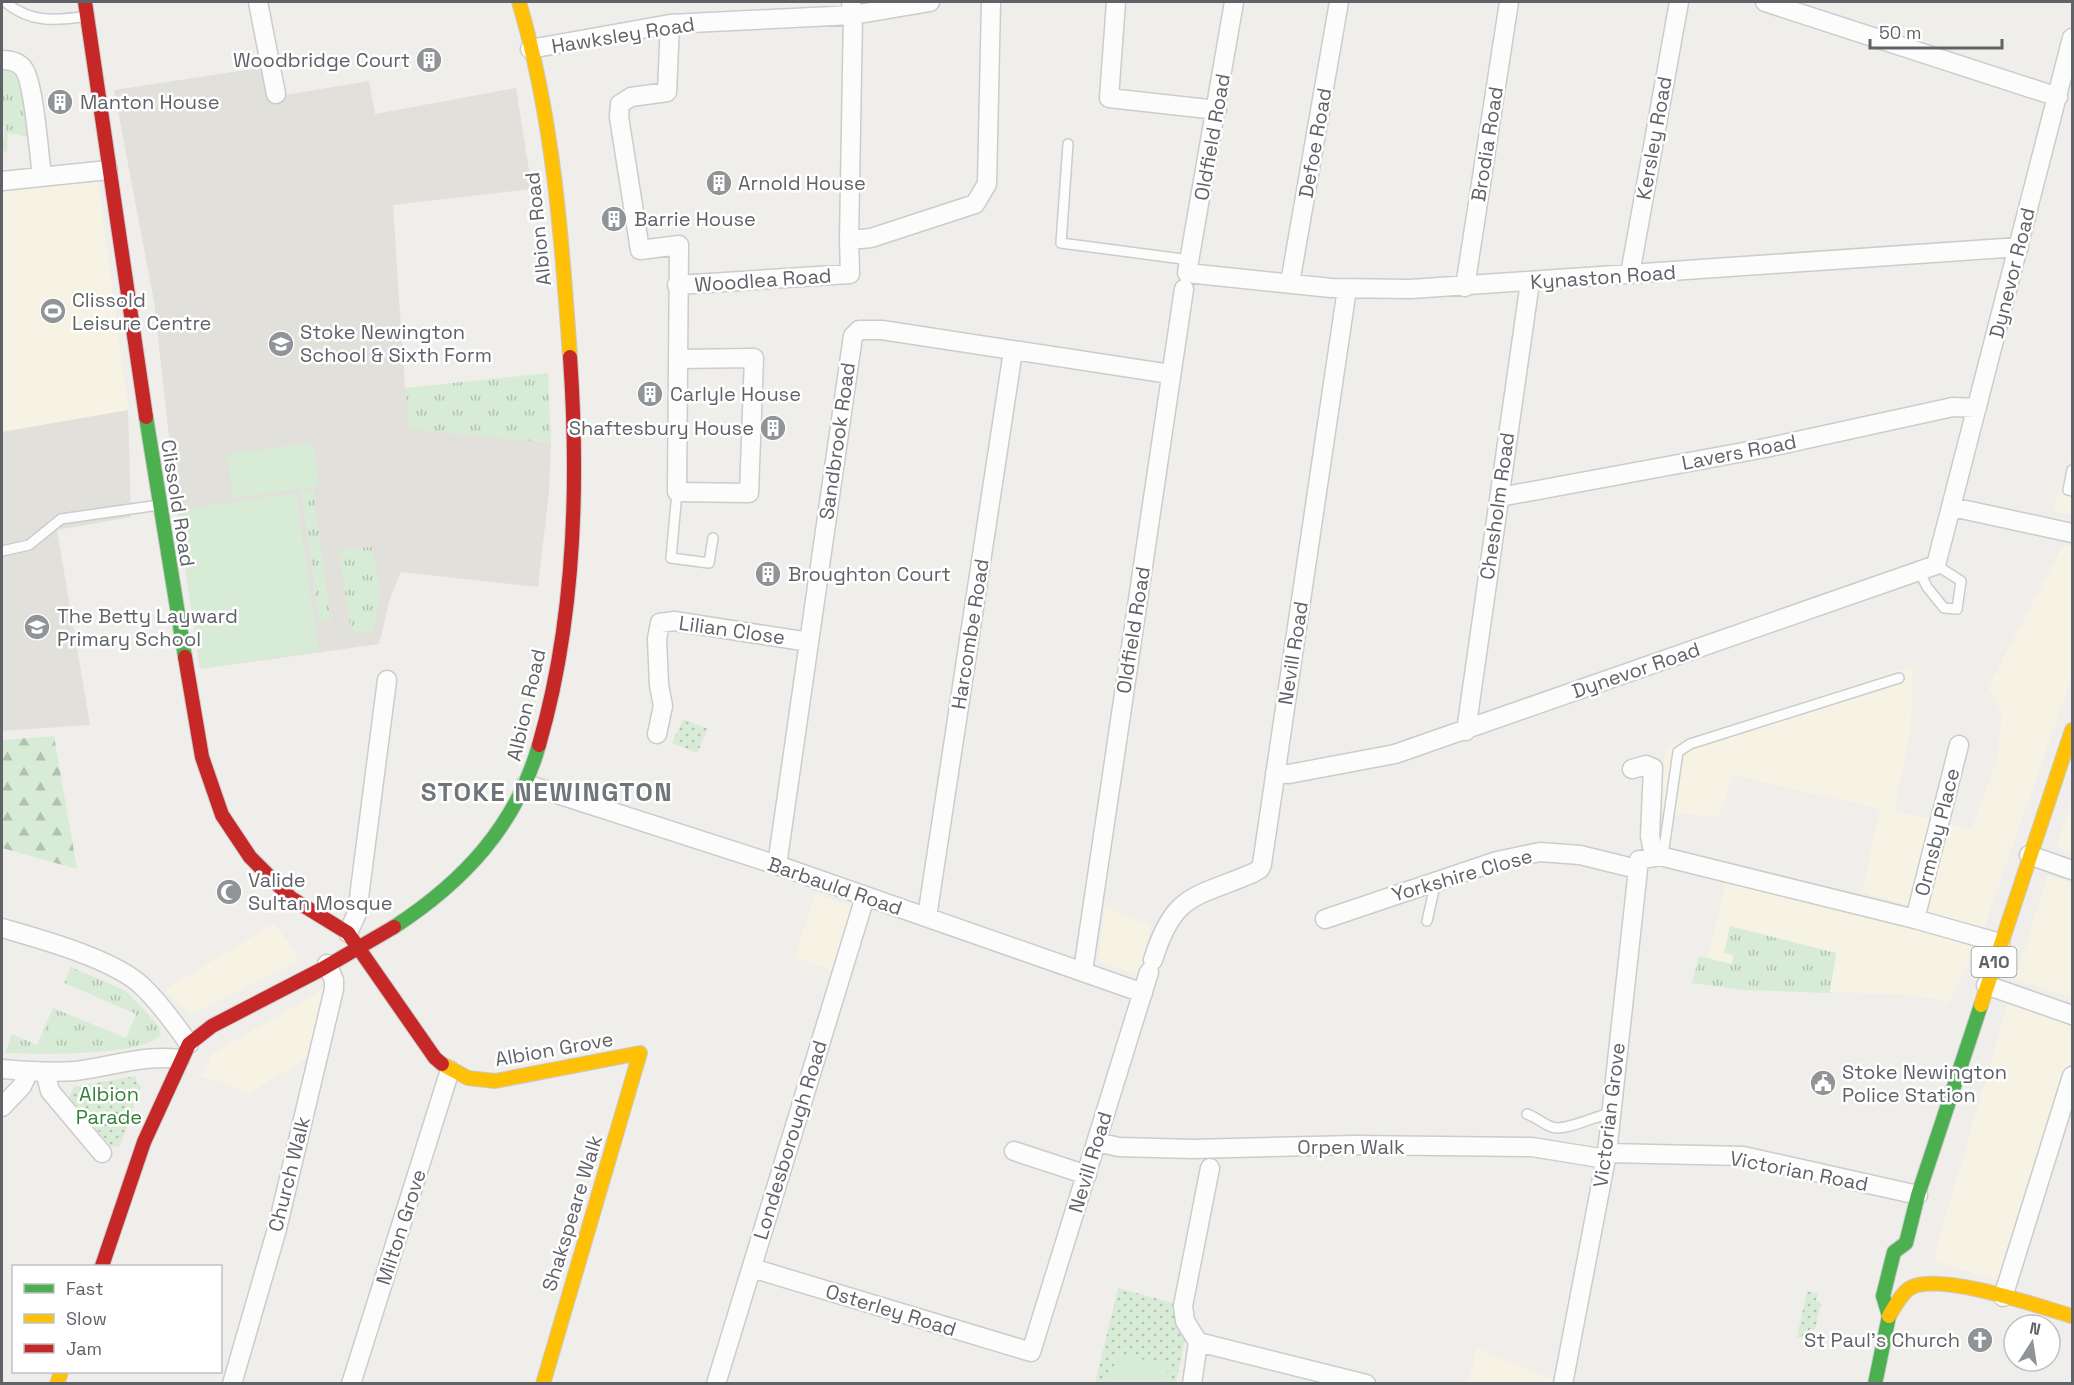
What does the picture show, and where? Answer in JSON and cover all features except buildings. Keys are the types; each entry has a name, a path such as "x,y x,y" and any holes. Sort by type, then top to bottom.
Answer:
{"main road":[{"name":"Clissold Road","path":"85,2 159,505 202,757 222,815 250,857 279,888 353,941"},
{"name":"Albion Road","path":"102,1265 144,1142 185,1051 212,1026 327,964 353,941 414,916 466,871 489,847 525,784 543,735 567,603 575,458 562,252 547,135 519,2"},
{"name":"A10","path":"1889,1316 1883,1296 1894,1252 1906,1243 1918,1195 1986,986 2073,730"},
{"name":"Albion Grove","path":"353,941 435,1058 450,1070 468,1078 495,1081 640,1053"},
{"name":"Shakspeare Walk","path":"543,1383 640,1053"},
{"path":"1906,1243 1913,1256"},
{"path":"1927,1271 1941,1284"},
{"name":"A10","path":"1875,1383 1889,1316 1900,1299 1915,1286 1941,1284 2073,1316"}],"street":[{"path":"258,2 276,94"},
{"name":"Hawksley Road","path":"530,49 670,24 930,2"},
{"path":"849,240 871,238 975,204 987,184 991,2"},
{"path":"1116,2 1108,98 1217,110"},
{"name":"Oldfield Road","path":"1083,971 1170,374 1234,2"},
{"name":"Defoe Road","path":"1290,283 1339,2"},
{"name":"Brodia Road","path":"1465,287 1509,2"},
{"name":"Kersley Road","path":"1630,274 1679,2"},
{"path":"1765,2 2058,97"},
{"name":"Woodlea Road","path":"670,24 667,92 631,97 620,104 619,117 640,250 680,245 677,285 850,274 852,8"},
{"name":"Dynevor Road","path":"1275,773 1289,774 1353,763 1395,753 1466,731 1928,569 1952,507 2073,38"},
{"path":"2,60 10,60 23,68 30,83 42,176"},
{"path":"2,181 108,170"},
{"name":"Kynaston Road","path":"1187,274 1347,289 1465,287 2019,247"},
{"name":"Chesholm Road","path":"1466,731 1530,282"},
{"path":"677,285 677,492 749,494 754,358 678,359"},
{"name":"Nevill Road","path":"1031,1352 1151,966 1166,926 1176,910 1188,899 1260,869 1347,289"},
{"name":"Sandbrook Road","path":"777,865 853,336 859,330 882,330 1170,374"},
{"name":"Harcombe Road","path":"927,917 1013,351"},
{"name":"Lavers Road","path":"1500,497 1765,448 1953,407 1977,408"},
{"path":"1952,507 2073,533"},
{"name":"Lilian Close","path":"657,734 663,706 657,650 660,623 674,621 809,642"},
{"path":"353,941 387,680"},
{"name":"Ormsby Place","path":"1915,919 1959,745"},
{"path":"1632,769 1646,765 1653,768 1650,836 1657,856"},
{"name":"Barbauld Road","path":"525,784 777,865 1143,993"},
{"name":"Yorkshire Close","path":"1324,919 1497,861 1540,852 1580,855 1637,869"},
{"path":"2029,855 2073,870"},
{"path":"1637,869 1639,860 1657,856 1915,919 2000,943"},
{"name":"Victorian Grove","path":"1563,1383 1606,1156 1637,869"},
{"name":"Londesborough Road","path":"716,1383 865,897"},
{"path":"2,928 53,943 106,964 141,985 185,1051 102,1067 37,1072 2,1069"},
{"name":"Church Walk","path":"232,1383 277,1229 334,989 334,980 327,964"},
{"path":"1986,986 2073,1015"},
{"name":"Milton Grove","path":"351,1383 450,1070"},
{"path":"2,1107 37,1072"},
{"path":"37,1072 102,1154"},
{"path":"2003,1298 2073,1076"},
{"name":"Orpen Walk","path":"1096,1142 1119,1148 1192,1149 1354,1145 1532,1147 1606,1156"},
{"path":"1014,1151 1087,1175"},
{"name":"Victorian Road","path":"1606,1156 1743,1156 1918,1195"},
{"path":"1192,1383 1198,1342 1185,1321 1183,1306 1210,1168"},
{"name":"Osterley Road","path":"752,1268 1031,1352"},
{"path":"1198,1342 1366,1383"}],"lane":[{"path":"5,2 14,9 42,20 58,21 87,16"},
{"path":"1068,144 1061,243 1187,274"},
{"path":"2073,470 2068,490 2073,491"},
{"path":"677,492 671,558 709,562 713,538"},
{"path":"2,551 29,546 61,519 159,505"},
{"path":"1928,569 1961,581 1957,609 1944,608 1927,587 1928,569"},
{"path":"1657,856 1664,848 1678,752 1690,744 1899,678"},
{"path":"1427,921 1436,881"},
{"path":"1527,1114 1550,1127 1563,1129 1586,1119 1611,1113"}],"shaded area":[{"name":"Stoke Newington School & Sixth Form","path":"266,67 285,95 369,81 375,114 516,88 532,189 393,205 405,388 410,428 551,443 549,492 538,587 401,572 390,598 379,644 200,669 177,510 154,301 114,90"},
{"name":"Clissold Leisure Centre","path":"96,166 128,410 2,432 2,183"},
{"name":"The Betty Layward Primary School","path":"128,410 131,517 57,530 90,725 2,731 2,432"},
{"path":"2072,454 2072,515 2053,511"},
{"path":"2063,546 2072,546 2072,676 1984,928 1862,892 1880,809 1733,775 1719,817 1657,811 1666,747 1912,666 1911,727 1894,811 1972,829 1997,759 2002,713 1988,687"},
{"path":"2072,801 2072,853 2056,847"},
{"path":"2048,875 2072,883 2072,998 2015,979"},
{"path":"1726,883 1928,931 1976,949 1948,1004 1937,999 1900,994 1744,990 1704,976"},
{"path":"815,894 852,906 832,970 795,957"},
{"path":"1105,907 1151,926 1139,975 1098,961"},
{"path":"275,923 296,954 298,962 191,1014 164,990"},
{"path":"325,988 327,993 308,1057 250,1093 201,1076 213,1054"},
{"path":"2008,1003 2072,1023 2072,1054 2015,1285 1937,1262 1935,1253"},
{"path":"1477,1348 1561,1383 1468,1384"}],"green space":[{"path":"2,66 18,74 22,86 29,137 8,133 7,152 2,150 5,127 2,125"},
{"path":"548,373 551,443 410,429 405,388"},
{"path":"313,443 319,486 234,498 227,454"},
{"path":"313,489 331,620 319,621 301,491"},
{"path":"296,493 319,651 200,669 177,510"},
{"path":"372,547 381,592 373,632 351,631 339,550"},
{"path":"683,719 708,729 697,753 672,743"},
{"path":"54,736 77,869 2,848 2,740"},
{"path":"1730,926 1836,953 1830,993 1744,990 1692,983 1699,956 1732,964 1733,955 1724,953"},
{"path":"71,967 126,991 158,1025 161,1035 150,1042 111,1051 63,1054 5,1053 12,1034 37,1045 53,1008 126,1038 136,1014 64,983"},
{"name":"Albion Parade","path":"136,1076 137,1083 141,1086 120,1146 112,1147 69,1097 74,1087"},
{"path":"1118,1288 1173,1303 1185,1339 1176,1383 1095,1384"},
{"path":"1807,1291 1818,1294 1816,1301 1821,1302 1815,1330 1810,1329 1807,1339 1797,1337"},
{"path":"1117,1354 1169,1365 1165,1383 1110,1383"}],"traffic: fast":[{"path":"146,417 185,657"},
{"path":"394,927 443,891 484,850 516,801 539,745"},
{"path":"1875,1384 1889,1316 1883,1296 1894,1252 1906,1243 1918,1195 1981,1005"}],"traffic: slow":[{"path":"519,2 531,45 548,133 559,223 570,357"},
{"path":"1981,1005 2072,730"},
{"path":"442,1064 468,1078 495,1081 640,1053 543,1384"},
{"path":"1889,1316 1908,1289 1926,1284 1945,1284 1991,1292 2072,1316"},
{"path":"57,1384 61,1373"}],"traffic: jam":[{"path":"85,2 146,417"},
{"path":"539,745 560,650 571,552 574,454 570,357"},
{"path":"185,657 202,757 222,815 250,857 291,898 348,933 435,1058 442,1064"},
{"path":"102,1265 144,1142 189,1044 212,1026 322,969 394,927"}],"place":[{"name":"Woodbridge Court","path":"429,60"},
{"name":"Manton House","path":"60,102"},
{"name":"Arnold House","path":"719,183"},
{"name":"Barrie House","path":"614,219"},
{"name":"Clissold Leisure Centre","path":"53,311"},
{"name":"Stoke Newington School & Sixth Form","path":"281,344"},
{"name":"Carlyle House","path":"650,394"},
{"name":"Shaftesbury House","path":"773,428"},
{"name":"Broughton Court","path":"768,574"},
{"name":"The Betty Layward Primary School","path":"37,627"},
{"name":"Valide Sultan Mosque","path":"229,892"},
{"name":"Stoke Newington Police Station","path":"1823,1083"},
{"name":"St Paul's Church","path":"1980,1340"}],"district":[{"name":"STOKE NEWINGTON","path":"547,792"}]}
